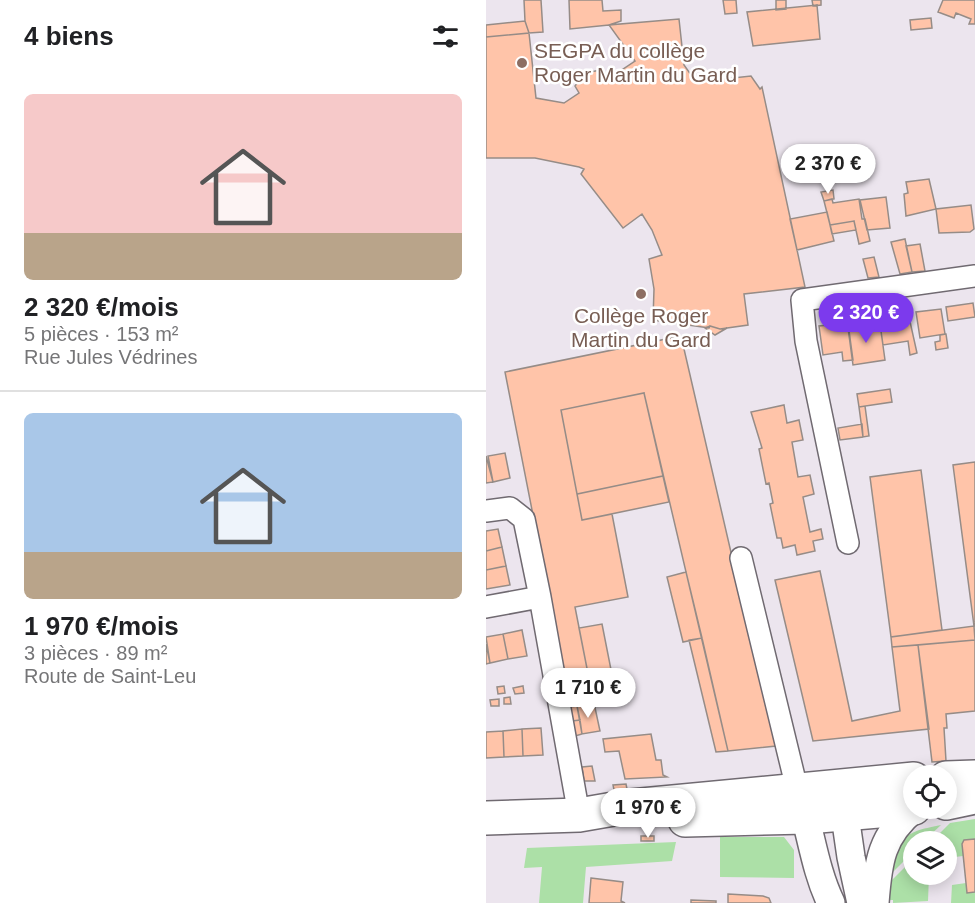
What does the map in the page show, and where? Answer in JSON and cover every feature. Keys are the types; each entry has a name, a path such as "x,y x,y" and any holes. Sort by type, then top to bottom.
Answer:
{"main road":[{"path":"957,777 975,777"},
{"path":"843,800 903,783"},
{"path":"957,801 975,797"},
{"path":"486,818 579,815 631,806 802,803 843,800 903,807"}],"street":[{"path":"848,543 806,341 802,300 975,276"},
{"path":"486,511 510,508 524,519 579,815"},
{"path":"741,558 802,803 822,896"},
{"path":"486,608 540,597"},
{"path":"843,800 861,903"},
{"path":"875,903 877,874 886,839 903,817"}],"green space":[{"path":"975,819 975,839 964,840 963,856 957,857 957,831 942,831 950,823"},
{"path":"941,825 935,831 917,831"},
{"path":"720,837 784,837 794,850 794,878 720,877"},
{"path":"676,842 672,861 586,867 583,903 539,903 542,867 524,868 527,848"},
{"path":"903,842 903,862 890,875 898,852"},
{"path":"903,869 903,885 929,885 928,901 893,903 893,900 889,900 892,880"},
{"path":"966,883 975,892 975,903 951,903 952,885"}],"building":[{"path":"524,0 541,0 543,32 529,33 525,21"},
{"path":"569,0 602,0 603,11 621,10 621,21 609,25 570,29"},
{"path":"723,0 736,0 737,13 725,14"},
{"path":"776,0 786,0 786,9 776,10"},
{"path":"812,0 821,0 821,5 813,6"},
{"path":"943,0 975,0 975,24 969,24 971,19 956,13 954,18 938,12"},
{"path":"817,5 820,39 753,46 747,12"},
{"path":"931,18 932,28 911,30 910,20"},
{"path":"679,19 684,65 696,82 751,76 760,89 762,87 805,287 744,294 748,325 720,329 653,320 654,289 649,259 662,255 652,230 642,214 623,228 581,174 584,169 579,167 535,158 486,158 486,37 529,33 536,98 564,103 579,93 575,86 584,73 601,70 611,77 635,61 609,25"},
{"path":"525,21 529,33 486,37 486,25"},
{"path":"929,179 936,209 906,216 904,194 908,193 906,182"},
{"path":"833,190 834,199 824,201 821,192"},
{"path":"886,197 890,228 867,230 860,200"},
{"path":"832,199 833,203 859,199 862,219 865,219 870,241 859,244 854,221 830,225 824,201"},
{"path":"971,205 974,229 970,232 939,233 936,209"},
{"path":"827,212 834,241 797,250 790,219"},
{"path":"854,221 856,230 832,234 830,225"},
{"path":"905,239 912,272 900,274 891,242"},
{"path":"920,244 925,271 912,272 906,246"},
{"path":"874,257 879,277 868,278 863,259"},
{"path":"973,303 975,317 948,321 946,307"},
{"path":"941,309 945,334 920,338 916,312"},
{"path":"909,317 917,353 910,355 908,341 883,345 880,324"},
{"path":"848,323 853,360 843,361 842,352 823,355 819,326"},
{"path":"880,324 885,360 853,365 848,328"},
{"path":"710,326 720,329 727,328 715,335 705,328"},
{"path":"946,334 948,348 936,350 935,342 940,341 940,335"},
{"path":"681,336 776,746 728,751 644,393 561,410 582,520 612,514 628,597 575,607 592,694 569,699 505,372"},
{"path":"890,389 892,402 859,407 857,394"},
{"path":"644,393 663,476 577,494 561,410"},
{"path":"784,405 787,423 799,420 803,440 792,442 798,477 810,475 814,494 803,497 810,532 821,529 823,539 813,541 815,551 797,555 795,545 783,548 781,538 777,538 770,504 773,503 769,483 766,484 759,449 762,448 751,412"},
{"path":"865,406 869,436 863,437 859,407"},
{"path":"862,424 863,437 840,440 838,428"},
{"path":"505,453 510,478 493,482 488,456"},
{"path":"486,456 493,482 486,483"},
{"path":"975,462 975,626 974,626 953,465"},
{"path":"921,470 942,630 891,637 870,477"},
{"path":"663,476 669,502 582,520 577,494"},
{"path":"498,529 502,547 486,551 486,531"},
{"path":"502,547 506,566 486,570 486,551"},
{"path":"506,566 510,585 486,589 486,570"},
{"path":"820,571 852,721 900,711 892,647 918,645 929,729 813,741 775,580"},
{"path":"686,572 702,638 683,642 667,577"},
{"path":"602,624 615,690 592,694 579,628"},
{"path":"974,626 975,640 892,647 891,637"},
{"path":"522,630 527,656 508,659 503,634"},
{"path":"503,634 508,659 490,663 486,637"},
{"path":"702,638 728,751 716,752 689,640"},
{"path":"975,640 975,711 946,714 947,728 944,728 946,761 932,762 918,645"},
{"path":"486,644 490,663 486,664"},
{"path":"504,686 505,693 498,694 497,687"},
{"path":"523,686 524,693 515,694 513,688"},
{"path":"510,697 511,704 504,704 504,698"},
{"path":"499,699 499,706 491,706 490,700"},
{"path":"594,703 600,731 582,734 577,706"},
{"path":"577,706 580,720 572,721 570,707"},
{"path":"580,720 582,734 575,736 572,721"},
{"path":"541,728 543,755 523,756 522,729"},
{"path":"522,729 523,756 504,757 503,731"},
{"path":"503,731 504,757 486,758 486,732"},
{"path":"651,734 656,760 661,760 663,775 667,777 625,779 619,751 605,752 603,739"},
{"path":"592,766 595,781 584,781 582,767"},
{"path":"626,784 627,789 614,790 613,785"},
{"path":"641,836 654,836 654,841 641,841"},
{"path":"975,839 975,892 967,893 962,844 964,840"},
{"path":"591,878 623,882 621,901 625,903 589,903"},
{"path":"728,894 763,896 769,898 771,903 728,903"},
{"path":"691,900 716,901 716,903 691,903"}],"place":[{"name":"SEGPA du collège Roger Martin du Gard","path":"522,63"},
{"name":"Collège Roger Martin du Gard","path":"641,294"}]}
